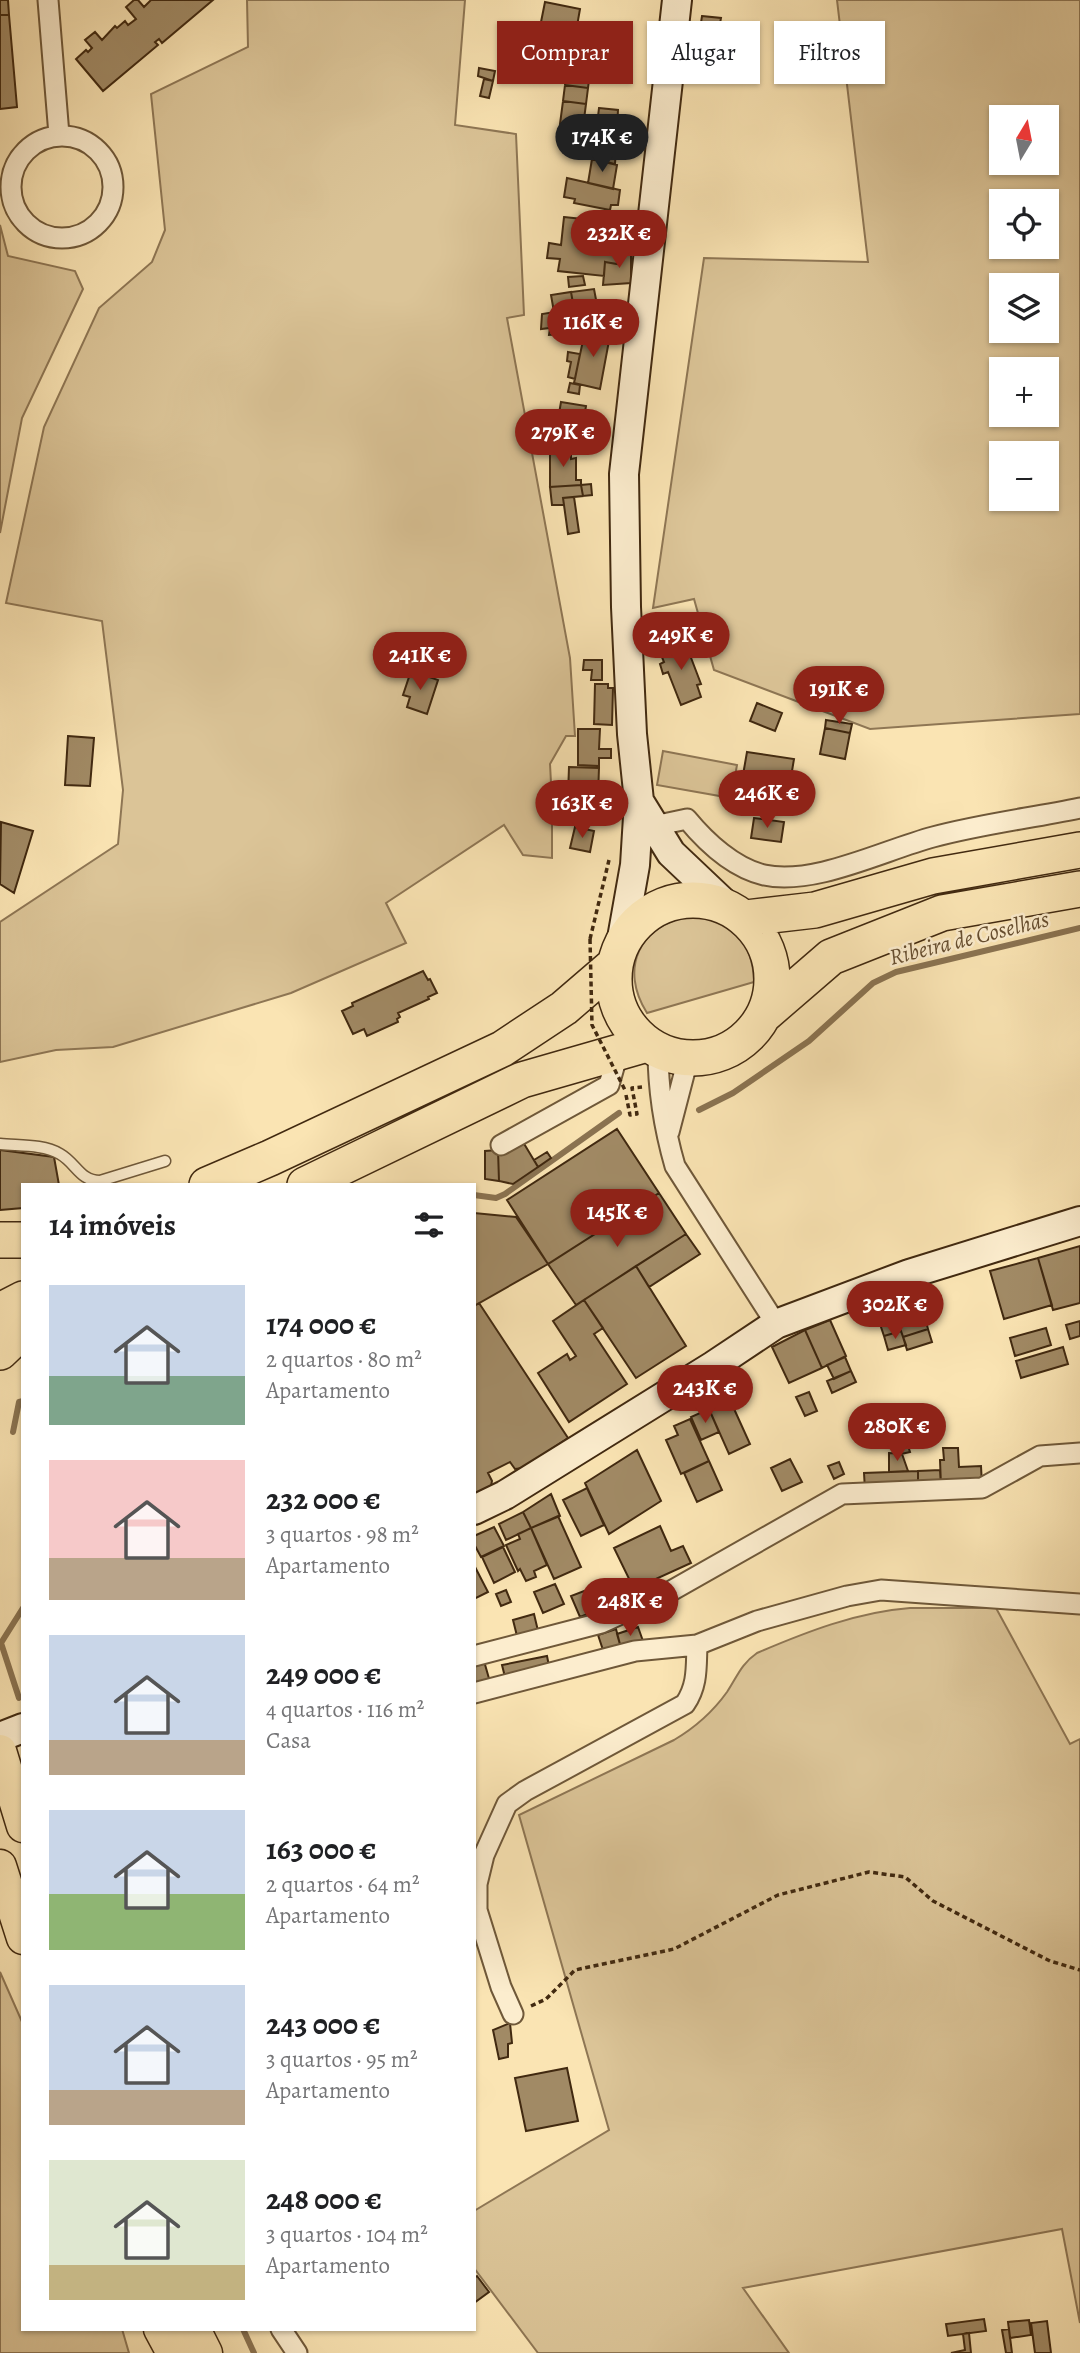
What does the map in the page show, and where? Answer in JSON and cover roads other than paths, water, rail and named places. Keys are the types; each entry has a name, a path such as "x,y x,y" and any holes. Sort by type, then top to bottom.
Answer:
{"highway":[{"path":"737,913 815,910 933,876 1080,850"},
{"path":"765,1014 831,957 942,914 1080,889"},
{"path":"211,1183 502,1049 564,1008 618,955 636,923 656,908 679,900 704,900 737,913 763,939 772,963 773,989 765,1014 752,1034 734,1048 712,1057 653,1051 585,1060 522,1080 309,1183"},
{"path":"618,955 614,988 620,1009 631,1029 653,1051"},
{"path":"0,1240 21,1240"},
{"path":"0,1311 21,1301"},
{"path":"0,1352 21,1332"}],"main road":[{"path":"0,1751 21,1819"},
{"path":"0,1866 21,1932"},
{"path":"161,2331 173,2353"},
{"path":"195,2331 206,2353"}],"street":[{"path":"48,0 59,135"},
{"path":"618,955 635,865 639,802 632,734 624,474 677,0"},
{"path":"59,135 76,137 91,145 103,156 111,171 113,188 110,205 102,219 89,230 73,237 40,233 26,223 16,209 11,194 11,177 17,161 28,148 43,139 59,135"},
{"path":"639,802 671,853 737,913"},
{"path":"654,826 687,820 704,839 735,862 762,875 789,877 814,875 935,836 1080,808"},
{"path":"653,1051 667,1140 675,1166 776,1324"},
{"path":"653,1051 667,1140"},
{"path":"501,1145 609,1084 653,1051"},
{"path":"476,1509 505,1495 776,1324 909,1275 1080,1221"},
{"path":"476,1655 601,1623 671,1591 842,1494 982,1488 1040,1456 1080,1453"},
{"path":"476,1692 635,1651 697,1645 757,1621 836,1599 881,1590 1080,1604"},
{"path":"513,2014 501,1987 477,1910 477,1884 484,1855 501,1816 507,1804 524,1791 685,1704 693,1692 696,1680 697,1645"},
{"path":"0,1737 21,1729"},
{"path":"282,2331 297,2353"},
{"path":"298,2331 303,2353"}],"lane":[{"path":"0,1144 47,1148 68,1159 91,1181 100,1181 165,1161"}],"waterway":[{"name":"Ribeira de Coselhas","path":"699,1110 733,1093 809,1041 873,983 896,972 1080,928"},
{"name":"Ribeira de Coselhas","path":"476,1195 496,1198 505,1194 619,1113"},
{"path":"13,1432 21,1402"},
{"path":"19,1698 1,1643 21,1611"},
{"path":"244,2331 254,2353"}]}
